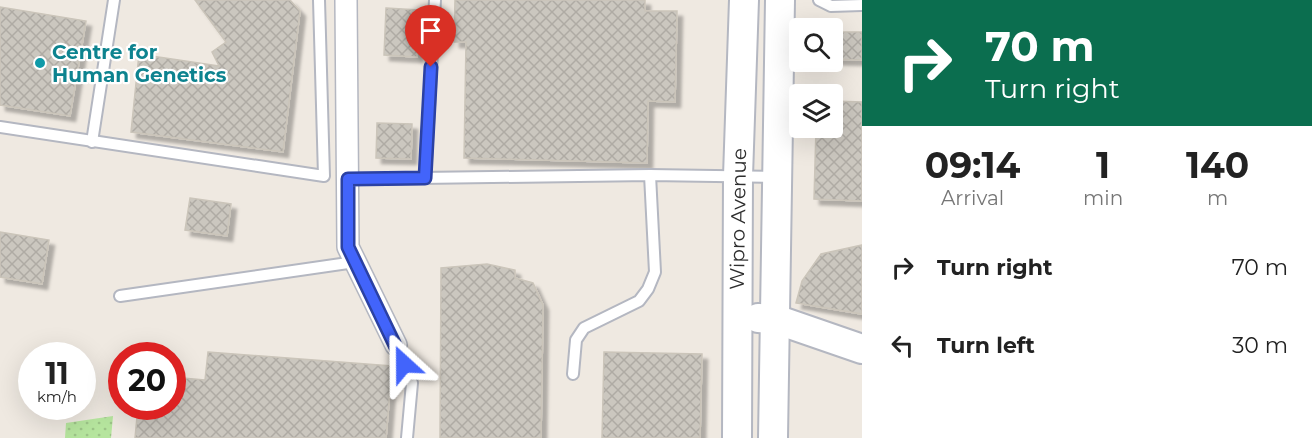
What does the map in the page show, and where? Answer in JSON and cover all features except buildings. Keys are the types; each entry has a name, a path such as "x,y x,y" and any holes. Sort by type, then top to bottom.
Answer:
{"main road":[{"name":"Wipro Avenue","path":"737,438 738,176 744,0"},
{"name":"Wipro Avenue","path":"773,438 780,0"},
{"path":"736,318 775,319 862,349"}],"street":[{"path":"346,0 348,247 396,345"}],"lane":[{"path":"92,141 114,0"},
{"path":"0,127 324,176 320,0"},
{"path":"425,178 435,0"},
{"path":"819,0 831,6 862,5"},
{"path":"348,179 650,174 777,177"},
{"path":"573,374 576,340 584,328 639,301 656,272 650,174"},
{"path":"120,296 355,262"},
{"path":"396,345 412,384 407,438"}],"green space":[{"path":"108,417 108,420 113,420 111,438 65,438 66,423"}],"place":[{"name":"Centre for Human Genetics","path":"40,63"}],"route":[{"path":"404,364 348,247 348,179 425,178 431,67"}]}
